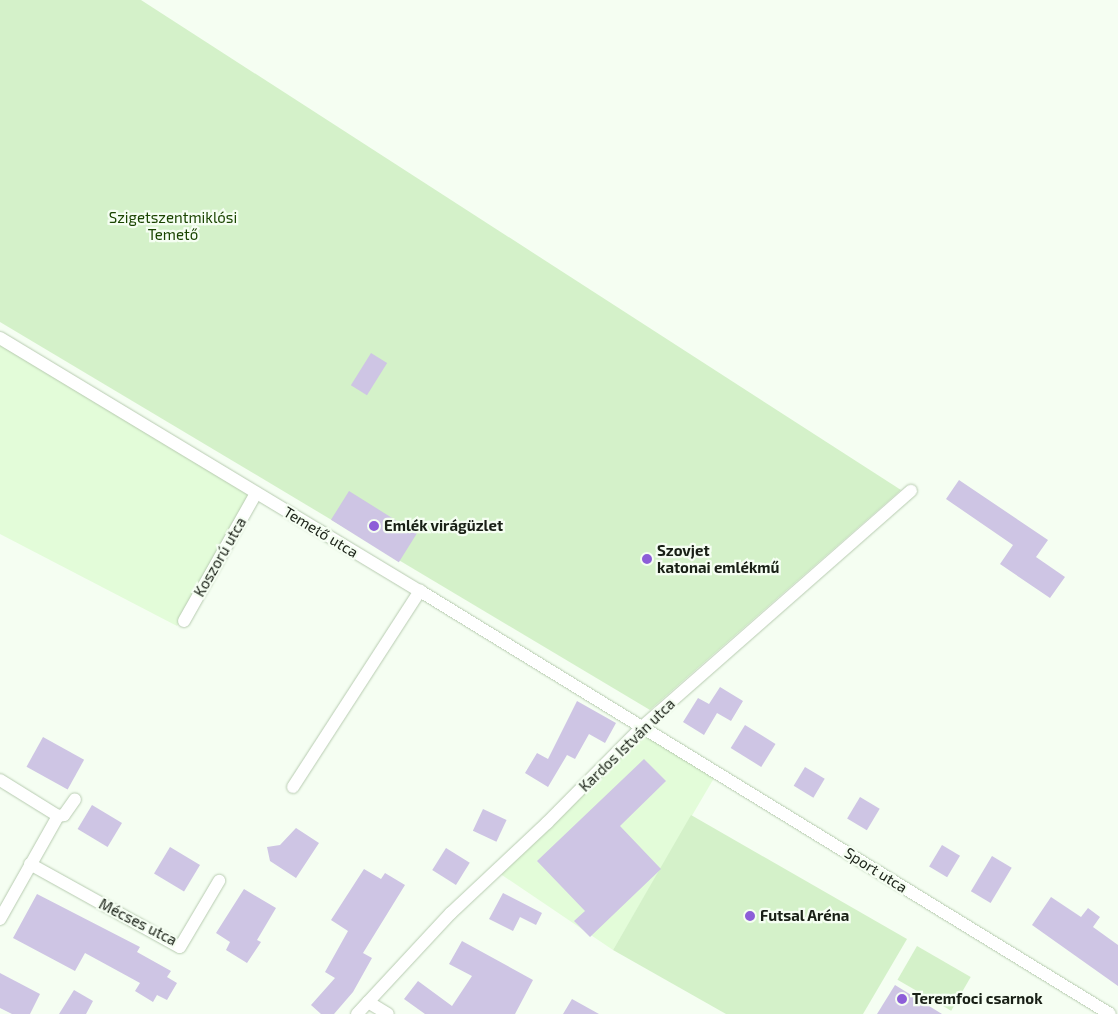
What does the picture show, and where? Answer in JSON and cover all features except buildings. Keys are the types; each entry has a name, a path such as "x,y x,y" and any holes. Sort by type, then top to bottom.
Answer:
{"street":[{"name":"Temető utca","path":"0,338 642,727"},
{"name":"Kardos István utca","path":"357,1014 451,913 547,823 642,727 911,492"},
{"name":"Koszorú utca","path":"184,621 256,493"},
{"path":"293,787 420,591"},
{"name":"Sport utca","path":"642,727 1110,1014"},
{"path":"0,780 58,816 64,815 75,799"},
{"path":"0,919 58,816"},
{"name":"Mécses utca","path":"30,864 180,947 219,881"},
{"path":"368,1002 388,1014"}],"shaded area":[{"path":"0,339 254,491 177,626 0,534"},
{"path":"642,727 717,773 613,950 496,871"}],"green space":[{"name":"Szigetszentmiklósi Temető","path":"0,0 141,0 901,490 650,710 0,322"},
{"name":"Futsal Aréna","path":"691,815 907,939 863,1014 726,1014 613,950"},
{"path":"917,946 971,977 951,1011 898,980"}],"place":[{"name":"Emlék virágüzlet","path":"374,526"},
{"name":"Szovjet katonai emlékmű","path":"647,559"},
{"name":"Futsal Aréna","path":"750,916"},
{"name":"Teremfoci csarnok","path":"902,999"}]}
